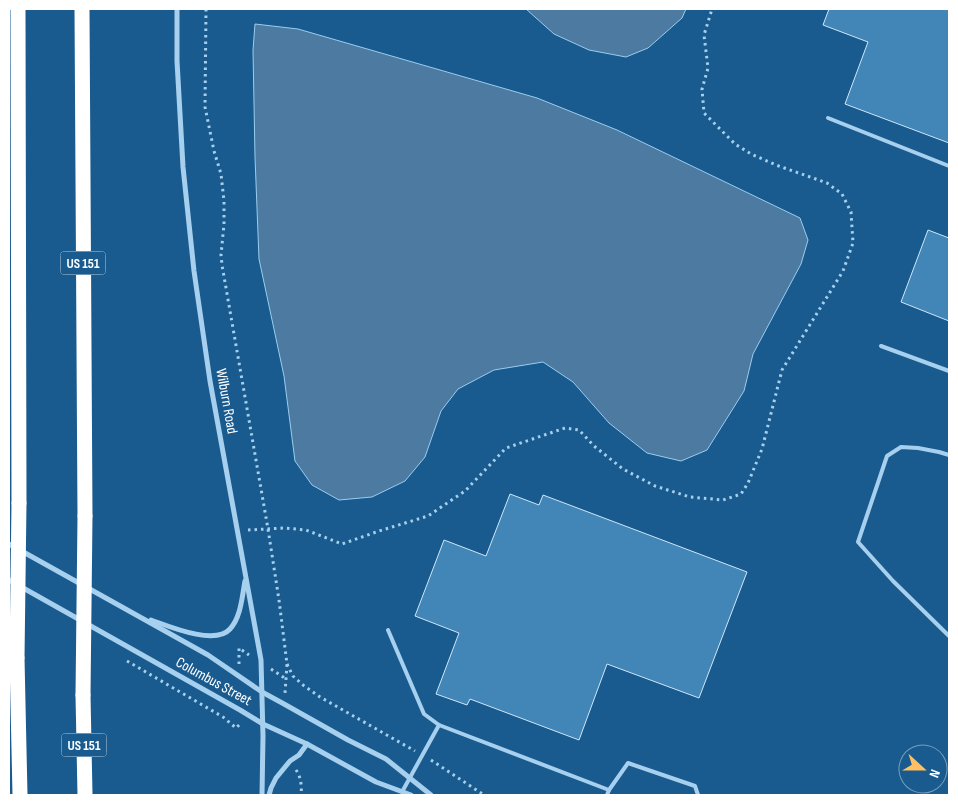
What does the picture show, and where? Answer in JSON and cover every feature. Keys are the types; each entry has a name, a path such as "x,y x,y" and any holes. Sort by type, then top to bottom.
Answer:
{"highway":[{"path":"18,9 19,503 17,658 20,795"},
{"name":"US 151","path":"82,9 84,516 82,695 85,795"}],"street":[{"name":"Wilburn Road","path":"177,9 177,61 183,167 194,270 210,381 261,660 263,724 262,795"},
{"name":"Columbus Street","path":"9,544 208,655 262,692 348,740 386,758 431,795"},
{"name":"Columbus Street","path":"137,616 199,635 212,636 223,634 229,630 235,621 241,605 246,576"},
{"name":"Columbus Street","path":"9,580 263,724 307,744 376,782 411,795"},
{"path":"269,795 276,778 290,761 300,755 307,744"}],"lane":[{"path":"828,118 949,166"},
{"path":"881,346 949,371"},
{"path":"949,456 918,448 901,448 888,456 858,542 893,581 949,636"},
{"path":"388,630 424,714 439,725 609,790"},
{"path":"402,792 439,725"},
{"path":"607,795 628,763 695,786 698,795"}],"path":[{"path":"206,9 205,107 221,174 223,192 222,265 268,529 287,664 293,676 303,686 436,763 484,795"},
{"path":"237,530 284,528 306,530 342,544 428,516 465,491 506,448 565,428 579,430 594,446 623,469 655,486 690,497 723,500 741,494 748,484 762,449 782,370 842,271 853,243 851,212 842,194 827,183 751,154 735,144 704,113 702,89 708,68 704,34 712,9"},
{"path":"290,761 298,772 302,788 301,795"}],"water":[{"path":"526,9 686,9 682,18 648,48 626,57 589,50 554,34"},
{"path":"255,24 298,29 537,98 617,130 800,218 808,240 801,264 753,354 744,391 707,450 681,461 647,453 609,423 573,382 543,362 494,370 458,389 441,411 425,457 405,481 372,497 339,500 312,485 295,461 284,376 259,259 253,50"}],"building":[{"path":"829,9 949,9 949,143 845,104 868,42 823,25"},
{"path":"928,230 949,238 949,321 901,302"},
{"path":"510,494 539,505 543,495 747,572 699,698 607,664 579,740 470,699 467,705 436,694 459,633 415,616 444,540 486,556"}]}
